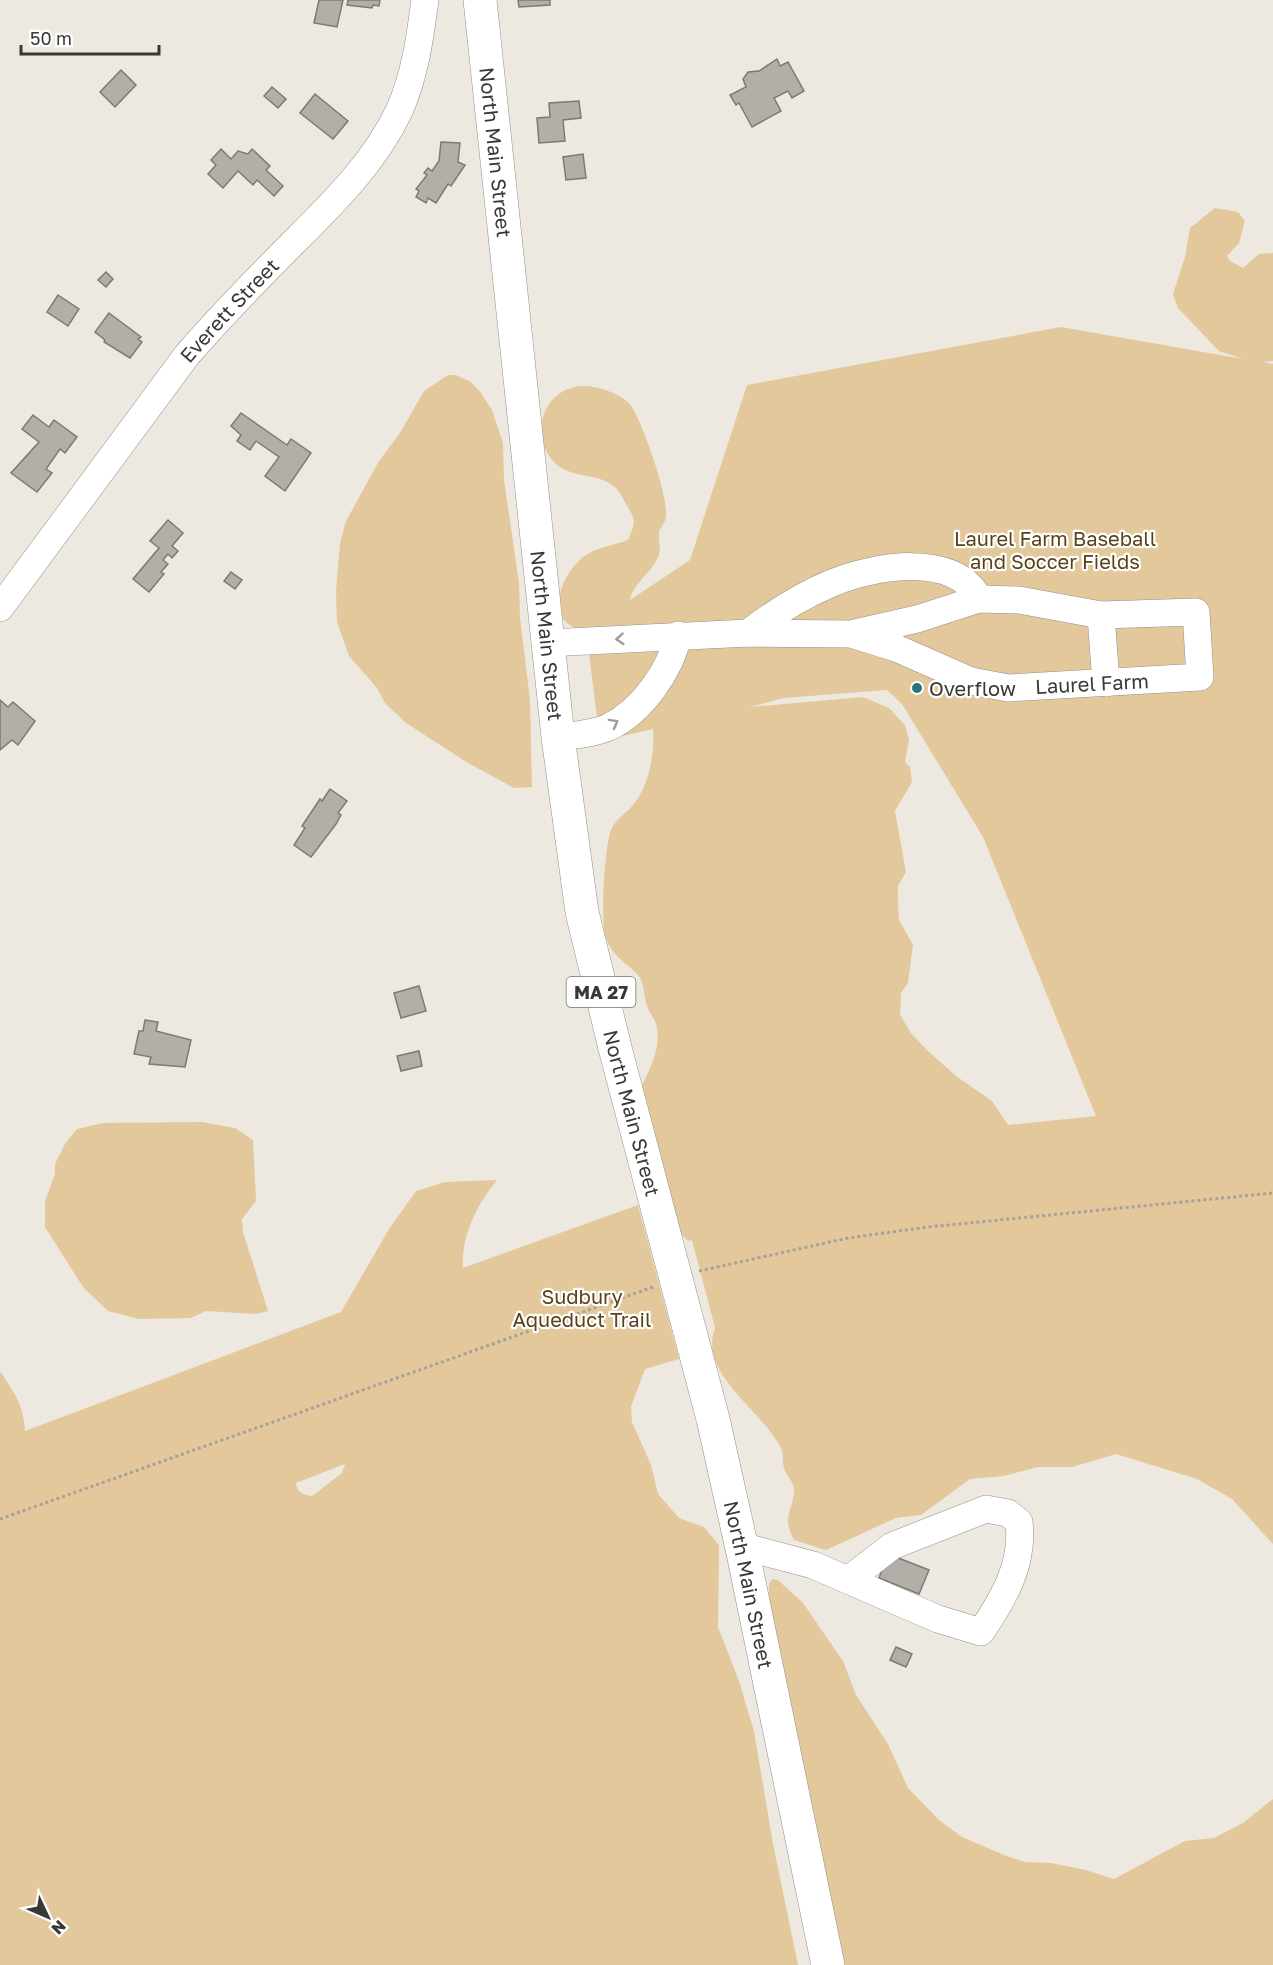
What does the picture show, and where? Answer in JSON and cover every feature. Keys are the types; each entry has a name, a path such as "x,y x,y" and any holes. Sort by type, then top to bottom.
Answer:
{"main road":[{"name":"North Main Street","path":"480,0 558,737 570,842 582,912 676,1279 741,1546 828,1965"}],"street":[{"name":"Everett Street","path":"0,608 187,355 214,324 348,186 378,147 406,92 416,54 425,0"},
{"path":"748,633 783,608 834,582 869,572 900,568 935,568 952,572 964,579 979,599"},
{"name":"Laurel Farm","path":"548,643 678,635 851,633 917,619 979,599 1019,600 1101,615 1196,612 1200,677 1025,687 990,686 971,681 896,648 851,633"},
{"path":"1101,615 1106,683"},
{"path":"558,737 596,732 623,718 636,707 675,653 678,635"},
{"path":"741,1546 813,1565 938,1619 981,1632 1010,1582 1019,1549 1018,1522 1008,1513 986,1509 892,1546 848,1580"}],"path":[{"path":"0,1519 704,1270 848,1238 928,1227 1273,1193"}],"green space":[{"name":"Laurel Farm Baseball and Soccer Fields","path":"1215,208 1238,212 1245,221 1239,243 1227,256 1230,261 1243,268 1259,254 1273,253 1273,361 1264,362 1273,364 1273,1544 1232,1499 1197,1479 1116,1454 1072,1467 1038,1467 1003,1476 970,1479 921,1515 896,1518 826,1550 794,1540 790,1532 788,1516 794,1489 784,1468 781,1448 771,1432 734,1390 715,1360 712,1344 715,1328 692,1240 688,1241 680,1233 640,1091 657,1048 657,1030 641,979 615,954 608,943 604,929 603,894 611,830 617,820 638,798 647,780 652,759 653,729 600,741 586,630 572,626 563,619 559,608 563,584 578,562 592,552 628,540 634,521 616,488 601,480 568,471 554,462 546,451 542,438 541,426 544,414 558,394 569,388 583,386 603,389 623,398 637,416 659,477 666,516 659,532 659,555 635,588 630,600 690,560 747,385 1061,327 1243,359 1219,351 1178,308 1173,294 1185,257 1190,228","holes":["887,690 902,704 983,837 1096,1116 1008,1125 992,1101 956,1076 928,1051 910,1032 900,1014 901,993 908,983 913,945 899,920 898,901 898,886 906,872 895,811 912,782 910,767 905,762 909,740 905,725 889,708 863,697 750,707 784,698"]},
{"path":"448,375 456,375 471,382 481,393 492,410 503,443 504,480 519,583 520,618 530,700 532,787 514,788 468,763 406,723 385,703 377,688 349,656 337,622 336,591 340,543 346,521 379,461 400,433 424,391"},
{"path":"202,1122 235,1128 253,1140 256,1201 242,1219 243,1232 268,1311 256,1314 206,1311 191,1318 139,1319 108,1311 83,1287 45,1227 45,1201 55,1174 55,1164 65,1144 77,1129 103,1123"},
{"name":"Sudbury Aqueduct Trail","path":"497,1180 472,1221 465,1244 463,1268 638,1205 679,1359 645,1369 631,1407 632,1422 651,1465 658,1494 679,1518 704,1527 719,1545 718,1627 739,1681 754,1731 773,1844 798,1965 0,1965 0,1371 20,1407 25,1431 341,1312 389,1229 416,1191 445,1182","holes":["345,1464 342,1473 312,1496 301,1493 296,1483"]},
{"path":"772,1579 778,1580 803,1603 843,1661 856,1695 888,1744 908,1788 939,1820 962,1837 1025,1862 1051,1863 1086,1870 1114,1879 1185,1841 1214,1838 1243,1823 1273,1799 1273,1965 840,1965 769,1600 769,1584"}],"building":[{"path":"319,0 343,0 337,27 314,23"},
{"path":"348,0 380,0 379,6 373,5 372,8 347,5"},
{"path":"518,0 550,0 550,5 519,7"},
{"path":"777,59 780,66 788,62 804,91 792,98 788,91 774,98 781,111 752,127 739,103 736,105 730,95 746,87 743,79 748,72 759,71"},
{"path":"121,70 136,85 115,107 100,92"},
{"path":"272,87 286,99 278,108 264,96"},
{"path":"315,94 348,121 333,139 300,113"},
{"path":"579,101 581,118 563,120 565,141 539,143 537,118 550,117 549,103"},
{"path":"441,142 460,143 458,162 465,165 451,186 448,184 436,203 428,198 426,203 416,197 419,191 416,189 427,175 424,173 428,168 432,171 439,161"},
{"path":"221,149 231,159 238,151 248,154 252,149 270,166 266,170 283,186 274,196 257,180 253,185 238,171 223,188 208,174 216,165 211,160"},
{"path":"583,154 586,178 566,180 563,157"},
{"path":"106,272 113,279 106,287 98,280"},
{"path":"58,295 79,309 68,326 47,312"},
{"path":"109,313 141,337 138,339 142,342 130,358 104,342 105,340 95,332"},
{"path":"241,413 287,445 291,439 311,453 285,491 265,476 279,457 256,441 250,450 237,441 241,435 231,426"},
{"path":"33,415 49,427 54,420 77,437 65,453 60,449 46,469 52,473 37,492 11,473 39,442 22,429"},
{"path":"168,520 183,533 172,546 178,551 172,558 168,554 163,560 168,564 161,572 164,574 149,592 133,579 159,548 150,541"},
{"path":"231,572 242,580 235,589 224,581"},
{"path":"0,700 8,707 13,702 35,721 18,745 12,740 0,750"},
{"path":"330,789 347,801 338,813 341,815 336,824 311,857 294,845 305,828 302,826 320,799 322,801"},
{"path":"419,986 426,1011 401,1018 394,993"},
{"path":"145,1020 158,1022 156,1031 191,1040 185,1067 149,1064 151,1057 134,1054 139,1031 143,1031"},
{"path":"419,1051 422,1066 401,1071 397,1056"},
{"path":"888,1554 929,1570 919,1594 879,1578"},
{"path":"896,1647 912,1654 906,1667 890,1660"}],"place":[{"name":"Overflow","path":"917,688"}]}
